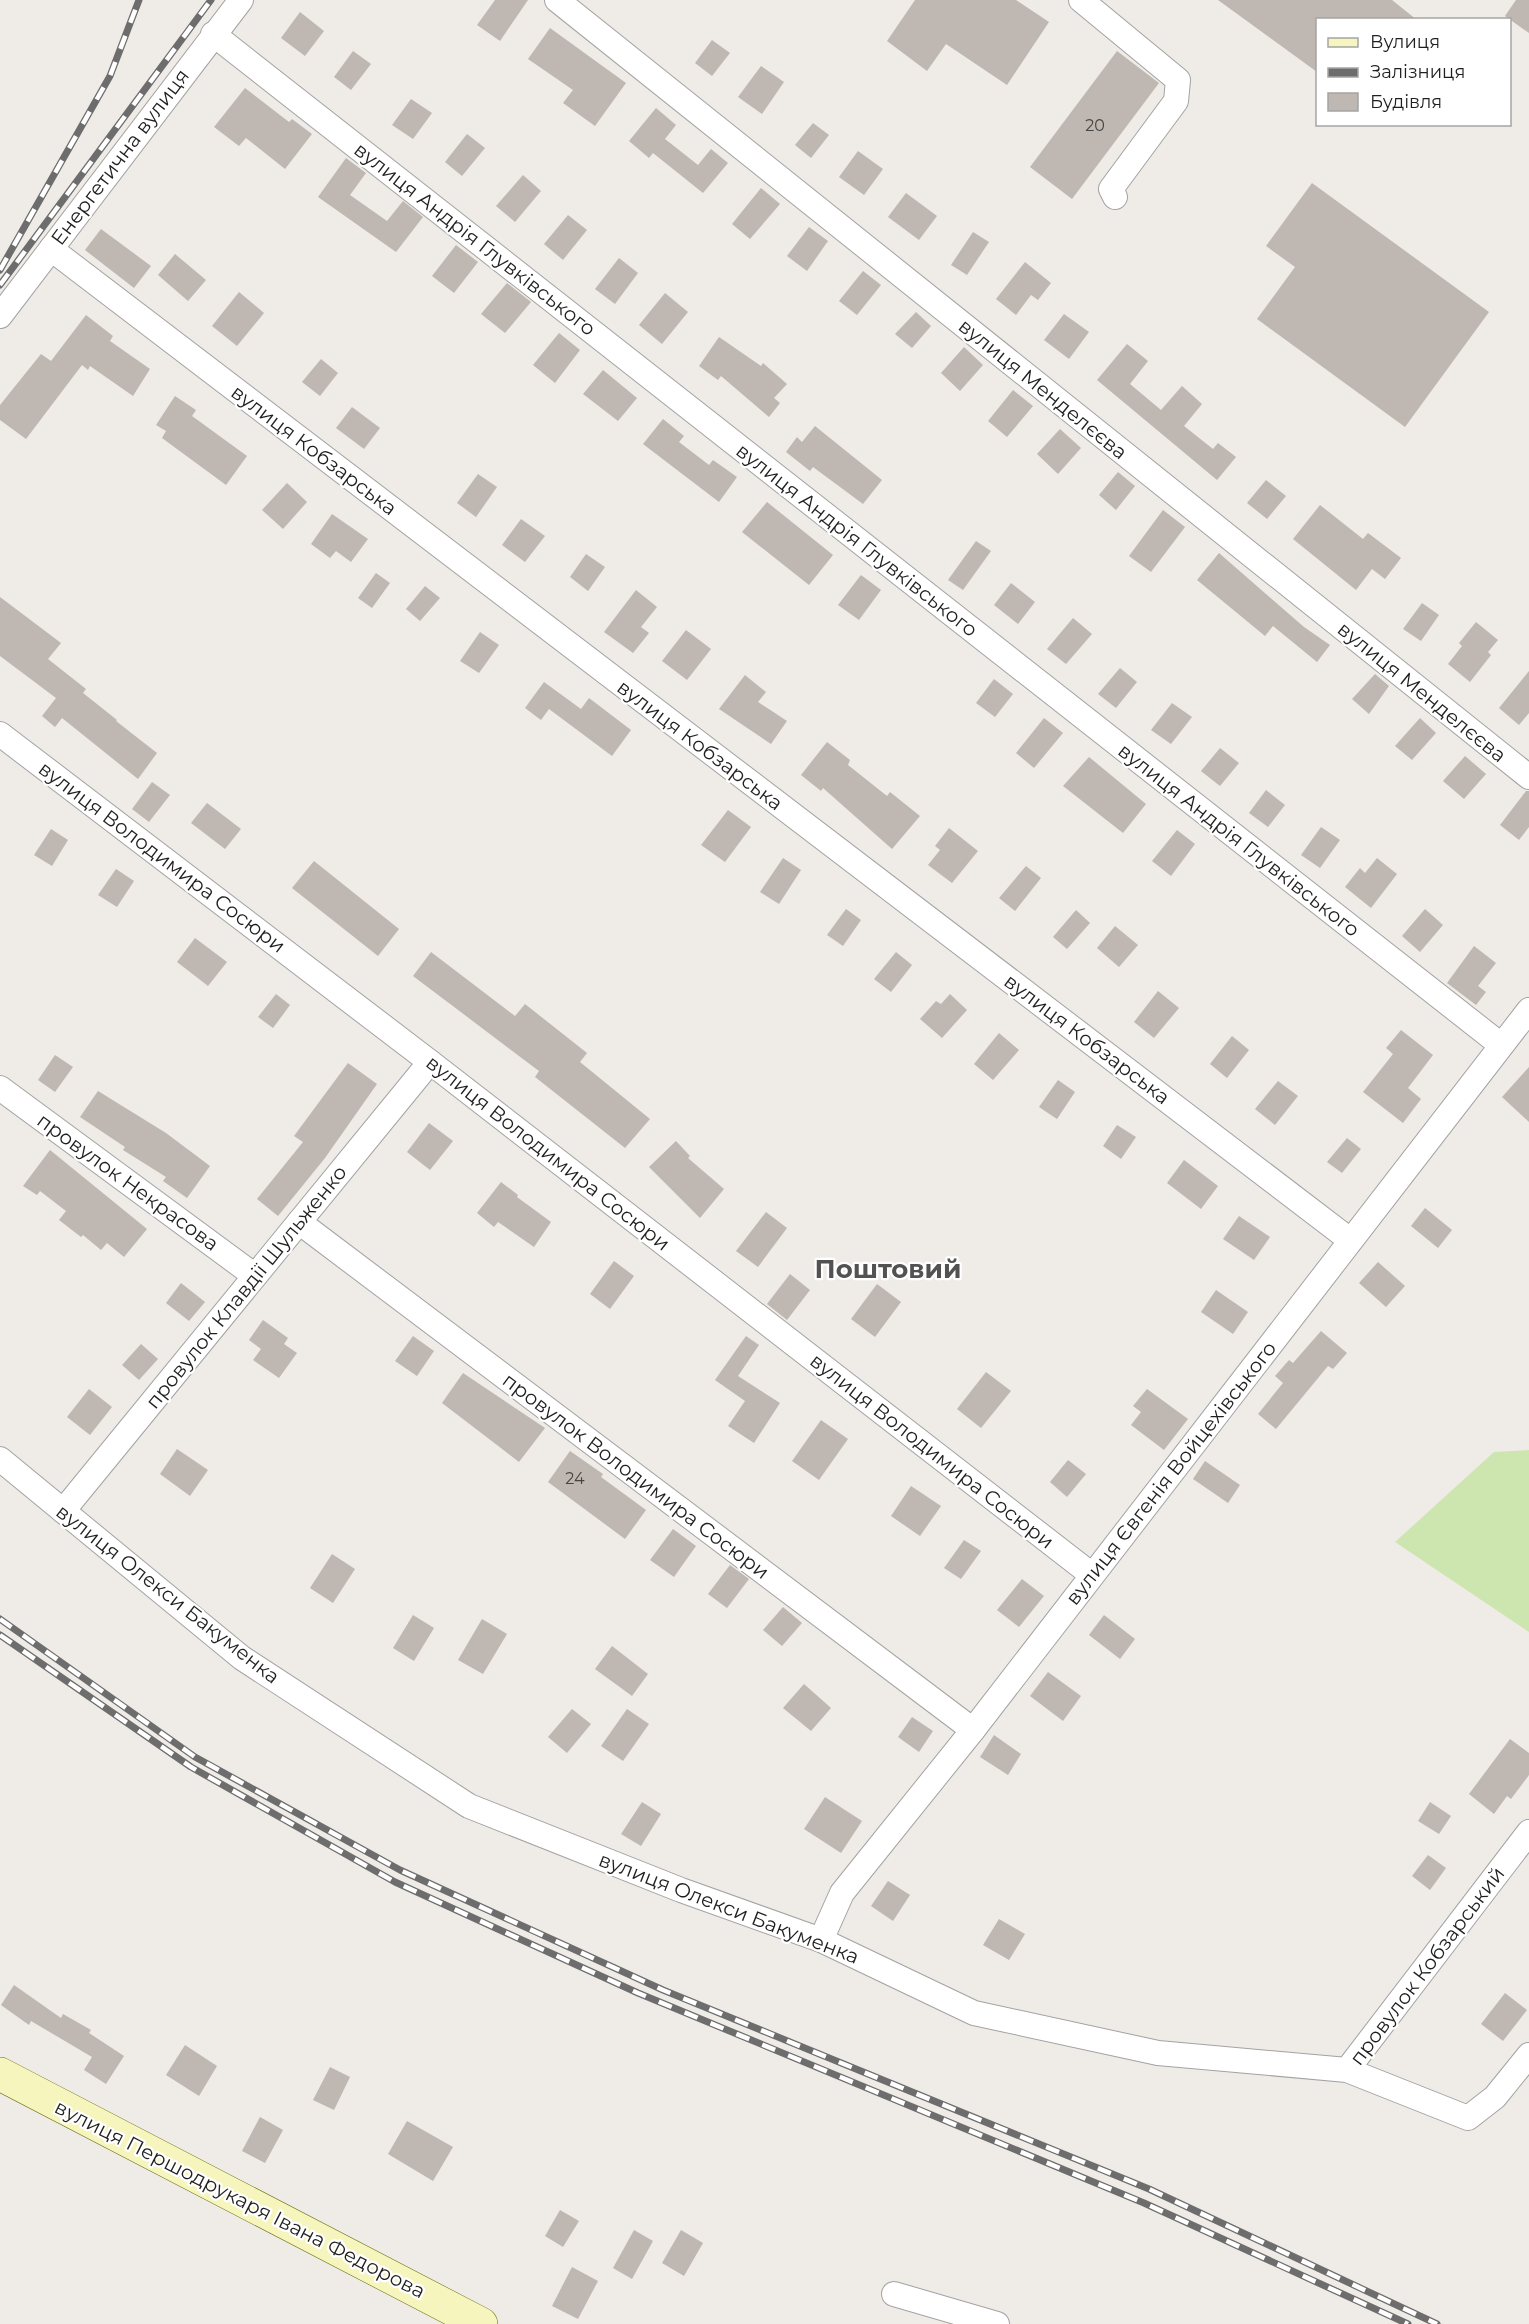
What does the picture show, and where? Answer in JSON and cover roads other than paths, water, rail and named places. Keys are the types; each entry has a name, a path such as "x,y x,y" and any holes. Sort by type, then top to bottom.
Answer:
{"street":[{"name":"Енергетична вулиця","path":"0,316 241,0"},
{"name":"вулиця Менделєєва","path":"557,0 1529,777"},
{"path":"1081,0 1178,80 1176,101 1111,189 1115,197"},
{"name":"вулиця Андрія Глувківського","path":"213,34 1501,1045"},
{"name":"вулиця Кобзарська","path":"51,249 1350,1240"},
{"name":"вулиця Володимира Сосюри","path":"0,734 430,1062 1092,1575"},
{"name":"вулиця Євгенія Войцехівського","path":"821,1940 842,1893 973,1730 1529,1010"},
{"name":"провулок Клавдії Шульженко","path":"63,1511 430,1062"},
{"name":"провулок Некрасова","path":"0,1088 255,1275"},
{"name":"провулок Володимира Сосюри","path":"299,1222 973,1730"},
{"name":"вулиця Олекси Бакуменка","path":"0,1459 242,1658 469,1806 681,1890 821,1940 974,2013 1158,2053 1347,2070 1468,2118 1496,2097 1529,2055"},
{"name":"провулок Кобзарський","path":"1347,2070 1529,1832"},
{"name":"вулиця Першодрукаря Івана Федорова","path":"0,2074 481,2324"},
{"path":"894,2294 997,2324"}],"railway":[{"path":"0,270 110,76 139,0"},
{"path":"0,285 211,0"},
{"path":"0,1619 195,1757 400,1870 663,1990 1149,2189 1437,2324"},
{"path":"0,1635 191,1767 395,1882 638,1993 1144,2203 1408,2324"}],"district":[{"name":"Поштовий","path":"888,1269"}]}
